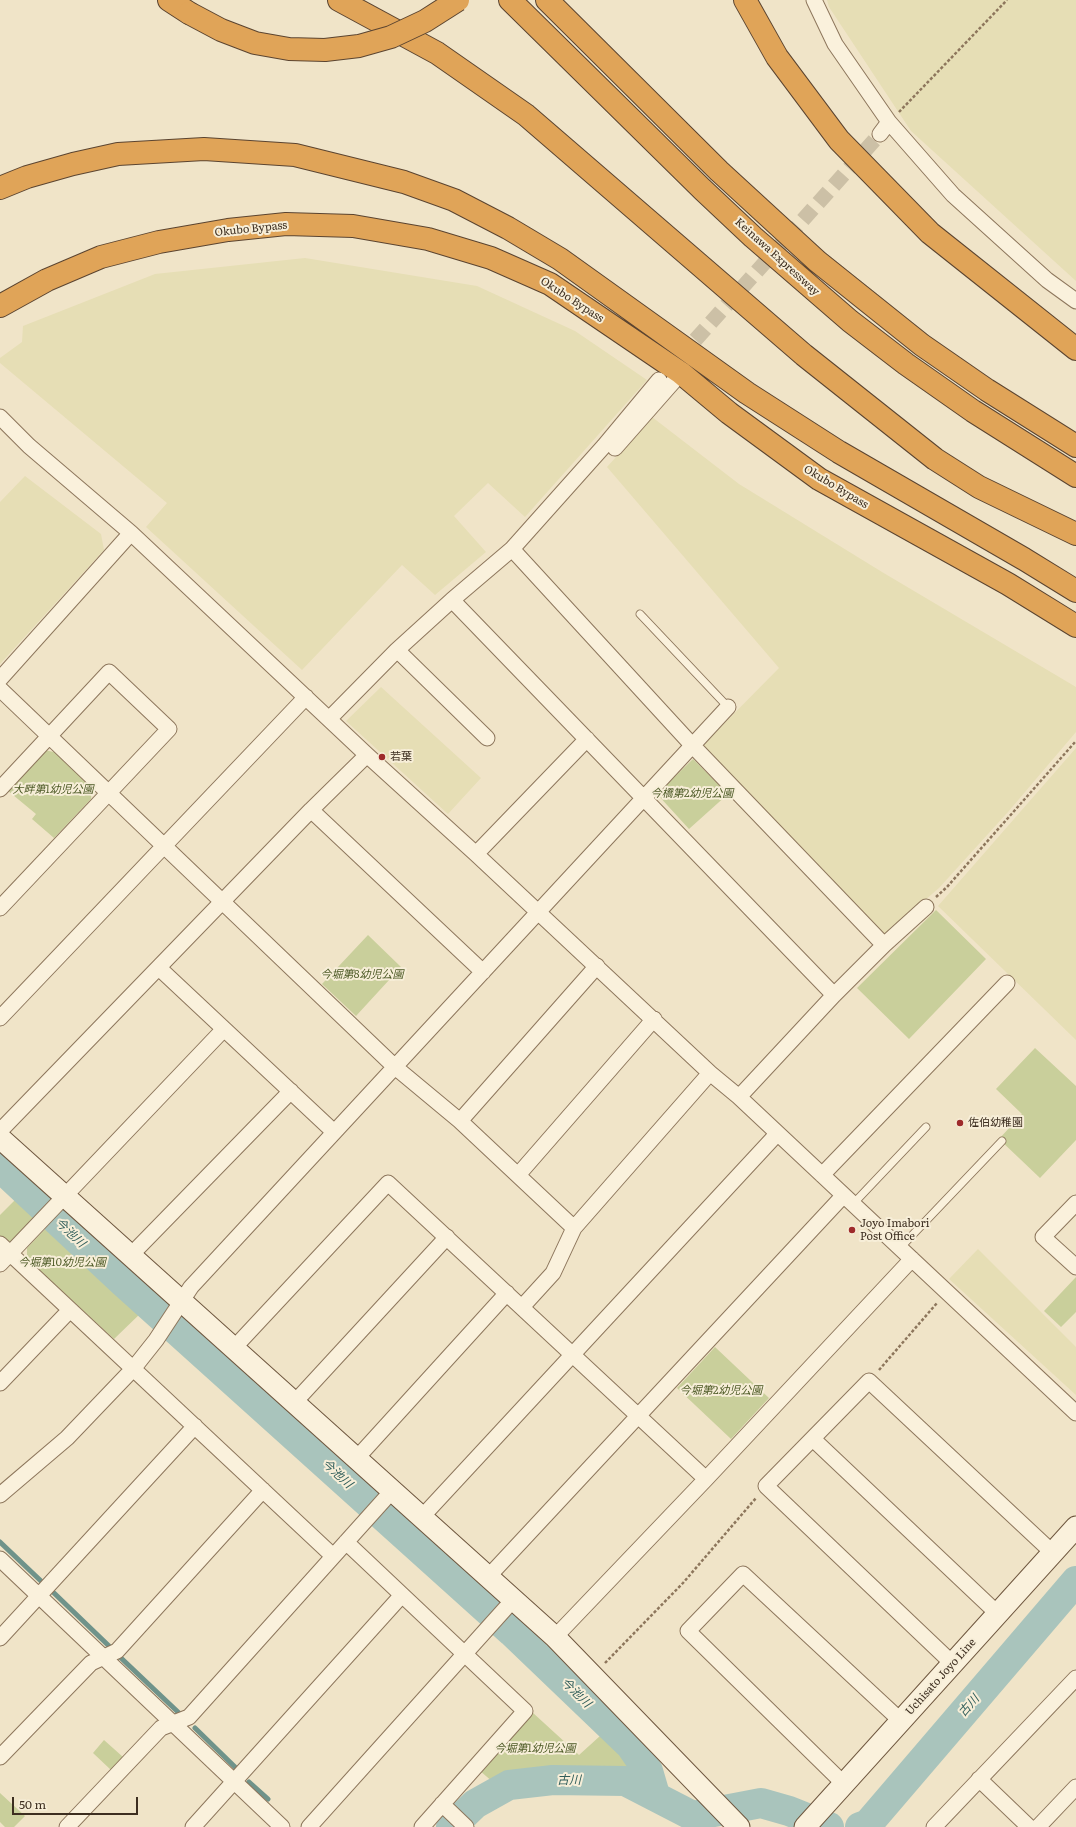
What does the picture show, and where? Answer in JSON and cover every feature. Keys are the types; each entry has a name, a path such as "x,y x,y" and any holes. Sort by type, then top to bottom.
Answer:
{"highway":[{"path":"169,0 189,13 221,30 255,42 289,49 325,50 359,46 391,37 425,21 458,0"},
{"path":"339,0 437,53 526,115 804,355 935,459 979,486 1076,534"},
{"name":"Keinawa Expressway","path":"510,0 719,205 774,256 850,322 973,411 1076,476"},
{"path":"547,0 719,170 817,261 922,345 987,390 1076,446"},
{"path":"745,0 777,57 839,140 930,234 1076,349"},
{"path":"0,188 35,175 73,164 118,154 204,149 295,155 404,182 454,200 508,228 560,259 747,393 838,452 1024,558 1076,590"},
{"name":"Okubo Bypass","path":"0,306 47,280 101,257 159,242 228,230 286,224 352,226 428,239 456,247 491,258 550,284 681,374 729,413 820,480 1008,584 1076,626"}],"street":[{"path":"814,0 836,44 884,128 953,195 1047,280 1076,301"},
{"path":"596,455 612,452 681,374"},
{"path":"329,719 397,650 452,600 512,549 596,455 659,380"},
{"path":"0,417 29,446 131,533 367,756 476,854 710,1073 739,1097 1076,1413"},
{"path":"0,679 131,533"},
{"path":"512,549 692,745 884,946"},
{"path":"452,600 834,995"},
{"path":"397,650 487,738"},
{"path":"0,789 109,672 168,729 0,908"},
{"path":"0,689 395,1066 460,1121 574,1228"},
{"path":"0,1018 306,698"},
{"path":"0,1495 67,1438 133,1369 163,1330 191,1287 728,707"},
{"path":"476,854 587,739"},
{"path":"0,1131 311,810 367,756"},
{"path":"311,810 483,972"},
{"path":"739,1097 834,995 926,907"},
{"path":"460,1121 597,966"},
{"path":"158,968 334,1132"},
{"path":"822,1175 1008,983"},
{"path":"518,1175 654,1019"},
{"path":"224,1029 42,1220 3,1254 70,1310 334,1556"},
{"path":"522,1307 553,1273 574,1228 710,1073"},
{"path":"130,1256 291,1092"},
{"path":"421,1518 777,1134"},
{"path":"0,1138 61,1200 130,1256 178,1306 233,1348 488,1577 508,1605 554,1637 739,1827"},
{"path":"233,1348 388,1182 706,1479"},
{"path":"488,1577 638,1416 848,1200"},
{"path":"1076,1203 1043,1237 1076,1267"},
{"path":"294,1403 447,1237"},
{"path":"554,1637 706,1479 912,1259"},
{"path":"356,1459 507,1293"},
{"path":"0,1383 70,1310"},
{"path":"953,1664 766,1486 814,1440 868,1382 1053,1553"},
{"path":"0,1638 40,1597 195,1426"},
{"path":"814,1440 998,1614"},
{"path":"0,1757 92,1663 117,1651 263,1490"},
{"path":"67,1827 161,1728 189,1717 392,1491"},
{"name":"Uchisato Joyo Line","path":"805,1827 1076,1527"},
{"path":"346,1542 525,1711 422,1827"},
{"path":"0,1558 282,1827"},
{"path":"840,1788 688,1631 744,1574 900,1721"},
{"path":"193,1827 402,1595"},
{"path":"309,1827 508,1605"},
{"path":"934,1827 1076,1678"},
{"path":"980,1779 1029,1827"},
{"path":"1038,1827 1076,1787"},
{"path":"442,1804 466,1827"}],"lane":[{"path":"640,614 728,707"},
{"path":"848,1200 926,1127"},
{"path":"900,1248 1002,1141"}],"path":[{"path":"884,128 1007,0"},
{"path":"926,907 948,887 1076,741"},
{"path":"868,1382 947,1292"},
{"path":"592,1676 683,1582 766,1486"}],"shaded area":[{"path":"827,0 1076,0 1076,281 911,131 829,7"},
{"path":"305,258 477,286 575,331 647,380 525,517 488,483 454,516 486,552 435,595 402,565 302,670 146,527 167,503 0,363 0,358 22,342 23,326 155,274"},
{"path":"652,417 739,484 882,572 1076,687 1076,732 1008,812 939,888 881,938 702,746 779,668 607,467"},
{"path":"25,476 101,534 104,550 0,664 0,502"},
{"path":"381,687 481,778 448,814 346,721"},
{"path":"1076,748 1076,1040 938,906"},
{"path":"978,1249 1076,1347 1076,1395 949,1279"}],"green space":[{"name":"大畔第1幼児公園","path":"44,750 54,752 92,786 91,799 54,838 32,819 36,814 7,790"},
{"name":"今橋第2幼児公園","path":"693,759 728,794 689,829 657,794"},
{"path":"936,910 986,959 909,1039 857,988"},
{"name":"今堀第8幼児公園","path":"368,935 401,967 356,1016 322,984"},
{"path":"1035,1048 1076,1086 1076,1140 1040,1178 999,1139 1022,1114 996,1089"},
{"path":"20,1195 40,1215 15,1242 4,1241 0,1238 0,1215"},
{"name":"今堀第10幼児公園","path":"49,1225 143,1311 114,1339 27,1259 27,1248"},
{"path":"1076,1277 1076,1312 1061,1327 1044,1311"},
{"name":"今堀第2幼児公園","path":"715,1347 769,1398 731,1439 677,1388"},
{"name":"今堀第1幼児公園","path":"532,1712 579,1755 600,1736 628,1760 628,1767 616,1771 520,1777 494,1783 479,1770"},
{"path":"104,1740 123,1757 111,1770 93,1753"},
{"path":"0,1793 25,1816 14,1827 5,1827 0,1822"}],"waterway":[{"name":"今池川","path":"0,1167 123,1282 512,1632 631,1746 648,1771 655,1795"},
{"path":"0,1542 41,1581"},
{"name":"古川","path":"860,1827 868,1824 1076,1581"},
{"path":"54,1593 109,1646"},
{"path":"121,1658 179,1713"},
{"path":"195,1728 235,1767"},
{"name":"古川","path":"451,1827 475,1804 509,1785 553,1780 625,1781 693,1816 761,1803 789,1811 829,1827"},
{"path":"249,1782 268,1799"}],"tunnel":[{"path":"680,357 880,134"}],"place":[{"name":"若葉","path":"382,757"},
{"name":"佐伯幼稚園","path":"960,1123"},
{"name":"Joyo Imabori Post Office","path":"852,1230"}]}
